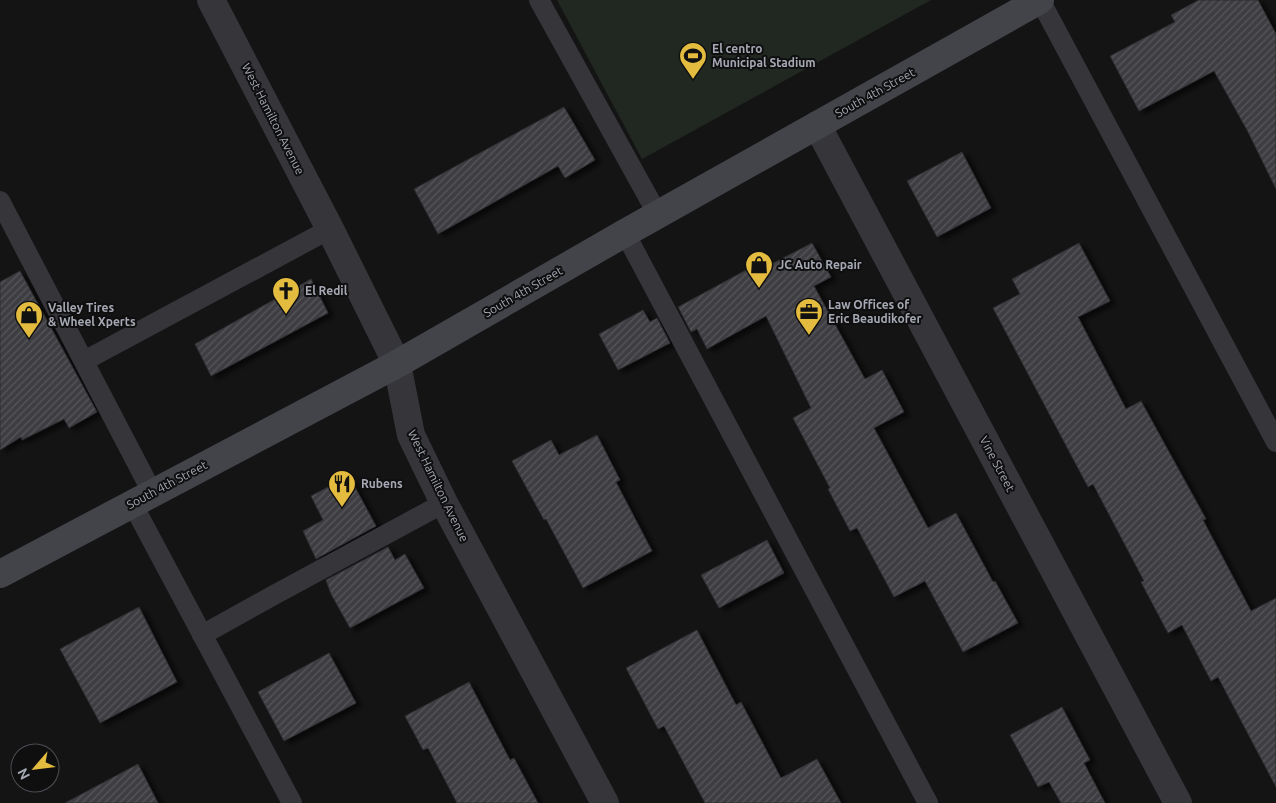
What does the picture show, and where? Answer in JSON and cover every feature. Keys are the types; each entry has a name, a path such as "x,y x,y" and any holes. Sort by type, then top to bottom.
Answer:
{"main road":[{"name":"South 4th Street","path":"0,574 396,364 1040,0"}],"street":[{"name":"West Hamilton Avenue","path":"211,0 330,229 396,364 411,435 444,503 605,803"},
{"name":"Vine Street","path":"817,125 1178,803"}],"lane":[{"path":"539,0 658,215"},
{"path":"1040,0 1276,442"},
{"path":"0,201 84,361 202,635 292,803"},
{"path":"84,361 330,229"},
{"path":"625,233 928,803"},
{"path":"202,635 444,503"}],"shaded area":[{"name":"El centro Municipal Stadium","path":"557,0 931,0 642,159"}],"building":[{"path":"1199,0 1258,0 1276,34 1276,189 1247,130 1214,71 1139,111 1110,56 1175,22 1171,15"},
{"path":"564,107 595,160 565,178 558,166 438,234 414,189"},
{"path":"962,152 991,208 937,237 907,181"},
{"path":"812,243 831,277 814,286 865,379 882,370 904,412 874,428 928,528 956,513 993,582 995,581 1018,623 963,652 925,581 894,597 857,528 850,531 828,489 830,488 793,418 811,408 766,316 707,349 697,329 691,332 678,307 761,262 764,268"},
{"path":"1079,243 1110,301 1078,317 1126,409 1141,401 1206,519 1203,520 1251,611 1276,598 1276,787 1218,677 1211,681 1182,625 1168,633 1141,582 1144,581 1093,484 1088,487 993,308 1020,294 1012,279"},
{"name":"Valley Tires & Wheel Xperts","path":"20,271 97,412 69,428 64,419 22,440 21,437 0,450 0,282"},
{"path":"311,279 328,313 211,376 195,344"},
{"path":"643,310 650,322 657,318 670,343 618,370 599,334"},
{"path":"597,435 620,480 616,482 652,551 583,588 512,461 551,440 559,455"},
{"name":"Rubens","path":"349,476 376,526 316,559 303,531 323,520 311,496"},
{"path":"767,540 784,573 719,608 701,575"},
{"path":"388,547 395,560 405,554 424,588 350,628 331,594 326,580"},
{"path":"139,607 177,682 100,723 60,649"},
{"path":"697,630 736,705 741,702 781,778 817,759 841,803 705,803 664,726 658,729 626,668"},
{"path":"329,653 356,703 284,741 258,692"},
{"path":"469,682 510,760 514,758 538,803 457,803 428,748 423,750 405,716"},
{"path":"1062,707 1090,760 1084,763 1105,803 1061,803 1049,782 1038,787 1010,735"},
{"path":"138,764 158,803 65,803"}],"place":[{"name":"El centro Municipal Stadium","path":"693,80"},
{"name":"JC Auto Repair","path":"759,289"},
{"name":"El Redil","path":"286,315"},
{"name":"Law Offices of Eric Beaudikofer","path":"809,336"},
{"name":"Valley Tires & Wheel Xperts","path":"29,339"},
{"name":"Rubens","path":"342,508"}]}
